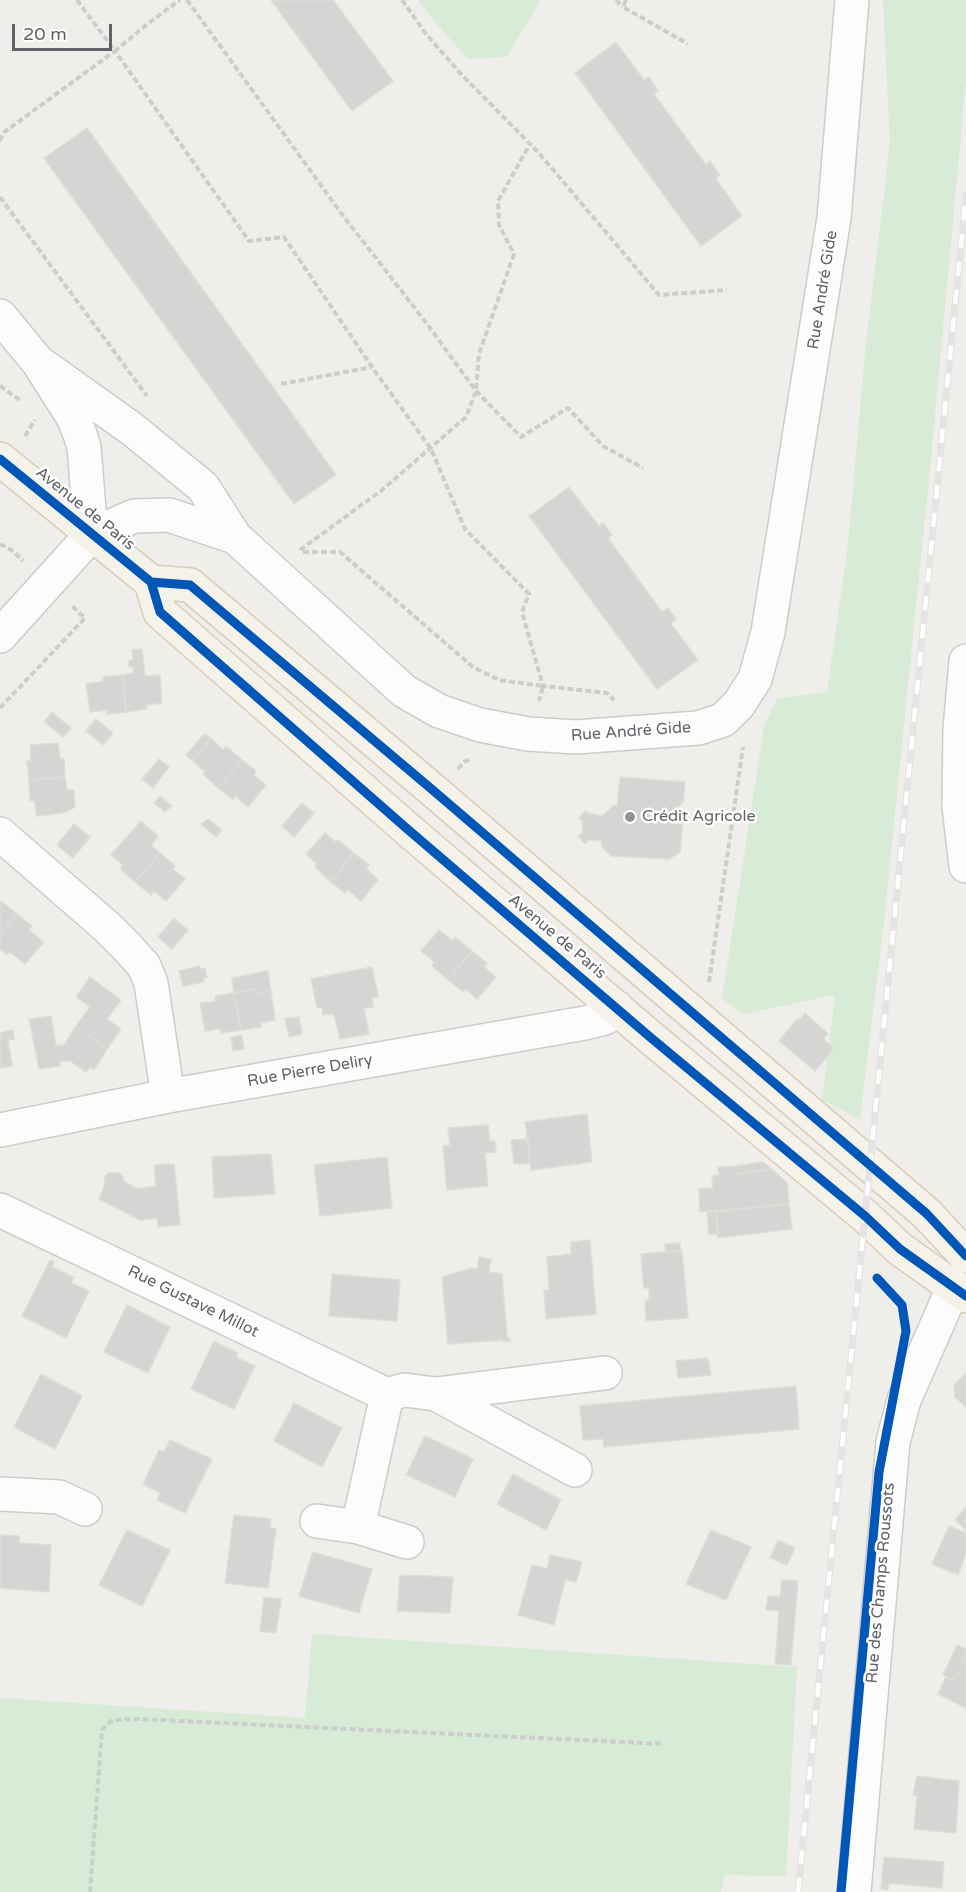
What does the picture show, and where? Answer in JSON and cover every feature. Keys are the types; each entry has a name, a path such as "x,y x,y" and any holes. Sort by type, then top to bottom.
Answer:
{"main road":[{"name":"Avenue de Paris","path":"0,459 151,582 190,585 426,784 927,1215 966,1253"},
{"name":"Avenue de Paris","path":"151,582 160,612 405,827 865,1216 900,1249 960,1291"}],"street":[{"name":"Rue André Gide","path":"91,535 134,516 169,515 235,537 404,691 439,711 480,725 528,734 576,738 698,728 723,720 739,704 755,679 768,632 834,218 852,0"},
{"path":"6,336 38,362 132,429 204,487 235,537"},
{"path":"0,636 91,535 84,447 73,417 38,362"},
{"path":"966,661 960,729 963,780 959,806 966,866"},
{"path":"0,834 107,927 144,966 151,983 168,1096"},
{"name":"Rue Pierre Deliry","path":"0,1130 168,1096 585,1023 605,1018 616,1007"},
{"name":"Rue Gustave Millot","path":"0,1210 387,1395"},
{"name":"Rue des Champs Roussots","path":"854,1892 893,1442 904,1400 960,1291"},
{"path":"358,1527 387,1395 404,1390 436,1394 605,1373"},
{"path":"436,1394 575,1470"},
{"path":"0,1494 59,1497 85,1509"},
{"path":"317,1521 358,1527 407,1542"}],"path":[{"path":"77,0 249,242 284,237 372,367 431,448 465,529 529,594 522,612 543,686 607,693 647,732"},
{"path":"0,141 3,133 180,0"},
{"path":"187,0 341,213 476,391 521,437 568,408 603,446 643,468"},
{"path":"402,0 426,34 530,144 659,295 727,290"},
{"path":"616,0 623,7 688,44"},
{"path":"623,7 626,0"},
{"path":"297,552 382,490 466,417 476,391 479,354 514,254 499,225 498,201 530,144"},
{"path":"0,197 149,399"},
{"path":"281,384 372,367"},
{"path":"680,1003 708,988 744,751 739,704"},
{"path":"90,1892 102,1730 113,1720 138,1719 664,1744"}],"green space":[{"path":"418,0 541,0 507,57 468,59"},
{"path":"883,0 966,0 966,80 930,469 884,921 860,1119 822,1100 835,995 743,1014 722,998 764,726 777,699 827,692 848,545 865,353 890,143"},
{"path":"312,1634 797,1667 786,1876 725,1875 721,1892 0,1892 0,1698 305,1718"}],"building":[{"path":"271,0 333,0 393,81 352,111"},
{"path":"616,42 644,80 649,77 658,91 654,94 706,165 710,161 720,175 716,179 742,216 701,246 575,73"},
{"path":"87,128 336,475 294,504 44,158"},
{"path":"569,487 599,526 603,523 612,535 608,538 662,612 668,608 676,619 671,624 698,660 657,689 529,516"},
{"path":"142,649 145,676 160,675 162,703 146,705 147,709 126,712 123,675 133,673 133,666 129,667 129,661 133,660 132,650"},
{"path":"123,675 126,712 107,714 107,710 90,712 86,684 103,681 103,677"},
{"path":"52,712 71,728 63,737 44,722"},
{"path":"96,719 113,733 103,745 86,731"},
{"path":"204,734 211,738 193,761 186,755"},
{"path":"211,738 223,750 226,746 242,760 218,788 193,761"},
{"path":"58,743 60,759 64,759 65,777 29,780 27,761 31,761 30,745"},
{"path":"159,759 169,767 153,788 142,779"},
{"path":"242,760 256,771 254,775 266,785 248,807 235,796 233,800 218,788"},
{"path":"65,777 67,790 74,790 75,807 63,813 36,816 35,800 30,801 29,780"},
{"name":"Crédit Agricole","path":"620,777 685,782 683,802 674,811 683,821 680,852 669,859 611,856 602,847 601,841 589,840 585,844 578,836 582,833 583,821 579,818 585,811 602,816 613,806 617,806"},
{"path":"160,796 172,806 165,812 154,803"},
{"path":"302,803 314,813 294,837 282,826"},
{"path":"208,819 222,830 216,837 201,824"},
{"path":"141,821 158,836 151,845 160,853 135,882 120,869 123,865 111,855"},
{"path":"74,824 90,837 73,858 57,845"},
{"path":"325,833 354,853 331,882 315,867 317,864 306,854"},
{"path":"160,853 175,866 173,869 185,879 166,901 154,891 151,895 135,882"},
{"path":"354,853 369,865 366,868 378,880 361,901 348,890 345,893 331,882"},
{"path":"0,902 17,914 0,935"},
{"path":"17,914 32,926 29,930 44,942 25,964 10,952 7,955 0,949 0,935"},
{"path":"174,918 188,930 172,949 158,937"},
{"path":"439,930 452,940 455,937 472,951 448,980 432,966 434,962 421,951"},
{"path":"472,951 487,963 484,967 496,977 477,999 466,989 463,992 448,980"},
{"path":"199,966 200,969 205,968 207,977 203,978 204,982 183,986 179,971"},
{"path":"372,967 378,997 372,998 373,1007 364,1008 369,1034 340,1039 334,1014 323,1015 322,1007 317,1008 311,979"},
{"path":"268,971 271,991 256,994 255,989 234,993 232,978"},
{"path":"90,977 121,1000 107,1019 121,1029 107,1049 76,1026 90,1007 76,997"},
{"path":"255,989 256,994 271,991 275,1020 260,1023 261,1027 241,1030 234,993"},
{"path":"234,993 241,1030 221,1033 220,1029 205,1031 200,1003 216,1001 215,996"},
{"path":"805,1013 828,1034 823,1039 834,1048 815,1071 779,1041"},
{"path":"51,1016 56,1046 64,1045 76,1026 107,1049 94,1070 90,1067 86,1072 70,1061 60,1061 60,1066 39,1069 29,1019"},
{"path":"299,1017 302,1034 289,1037 285,1018"},
{"path":"13,1030 14,1039 8,1040 12,1066 0,1068 0,1033"},
{"path":"242,1035 244,1049 233,1051 231,1037"},
{"path":"587,1114 592,1162 531,1170 525,1122"},
{"path":"488,1125 490,1141 495,1141 496,1152 485,1153 488,1186 447,1190 443,1146 450,1145 448,1128"},
{"path":"528,1139 530,1163 514,1164 511,1140"},
{"path":"271,1154 275,1194 214,1198 212,1157"},
{"path":"387,1157 392,1208 320,1216 314,1165"},
{"path":"763,1162 772,1169 737,1174 735,1166"},
{"path":"174,1164 180,1225 158,1227 157,1218 140,1220 99,1199 104,1187 105,1176 109,1173 120,1173 124,1181 137,1189 156,1186 154,1165"},
{"path":"735,1166 737,1174 772,1169 787,1183 789,1204 700,1212 699,1189 713,1188 712,1176 719,1175 718,1167"},
{"path":"789,1204 792,1229 718,1238 716,1212"},
{"path":"707,1212 716,1212 718,1234 709,1235"},
{"path":"590,1240 596,1314 546,1319 544,1290 549,1290 547,1257 571,1254 571,1242"},
{"path":"680,1243 680,1251 666,1252 665,1244"},
{"path":"682,1251 688,1318 646,1321 645,1300 649,1300 649,1288 644,1288 641,1254"},
{"path":"479,1257 491,1259 489,1272 502,1274 507,1337 510,1341 448,1344 442,1277 472,1268 477,1269"},
{"path":"50,1260 54,1262 52,1267 74,1277 71,1283 89,1291 66,1338 22,1316"},
{"path":"332,1274 400,1280 397,1321 329,1316"},
{"path":"127,1305 170,1327 148,1373 104,1352"},
{"path":"214,1341 238,1353 236,1357 255,1366 234,1409 191,1389"},
{"path":"708,1358 711,1375 678,1378 676,1361"},
{"path":"966,1373 966,1407 955,1397 954,1385"},
{"path":"41,1374 82,1396 55,1449 14,1427"},
{"path":"796,1386 799,1429 604,1447 603,1439 583,1440 580,1406"},
{"path":"294,1403 342,1428 322,1467 274,1441"},
{"path":"425,1436 473,1459 455,1497 406,1475"},
{"path":"170,1440 212,1459 185,1513 157,1500 160,1493 143,1484 159,1450 164,1452"},
{"path":"513,1474 561,1500 546,1530 497,1504"},
{"path":"966,1507 966,1530 955,1520"},
{"path":"234,1515 271,1519 270,1528 276,1529 268,1588 225,1583"},
{"path":"949,1526 966,1533 966,1553 958,1575 932,1564"},
{"path":"127,1530 170,1550 142,1606 99,1585"},
{"path":"711,1530 751,1547 726,1600 686,1584"},
{"path":"0,1535 19,1536 19,1543 51,1545 49,1592 0,1588"},
{"path":"778,1540 795,1548 787,1565 770,1558"},
{"path":"313,1552 372,1569 359,1613 299,1596"},
{"path":"550,1555 582,1562 576,1582 565,1580 554,1625 518,1615 532,1565 547,1569"},
{"path":"400,1575 453,1577 450,1613 397,1611"},
{"path":"782,1580 798,1581 791,1665 775,1664 779,1611 766,1610 768,1596 780,1597"},
{"path":"264,1597 281,1599 276,1633 260,1631"},
{"path":"957,1645 966,1649 966,1655 955,1681 943,1675"},
{"path":"966,1655 966,1708 938,1694 946,1677 955,1681"},
{"path":"917,1776 959,1781 956,1833 914,1829 917,1796 913,1795"},
{"path":"884,1857 944,1862 942,1888 889,1883 888,1890 881,1889"}],"railway":[{"path":"798,1892 966,195"}],"cycle path":[{"path":"0,459 151,582 190,585 927,1214 966,1256"},
{"path":"151,582 160,612 405,827 650,1037 865,1216 900,1249 966,1296"},
{"path":"841,1892 879,1472 906,1331 902,1305 877,1278"}],"place":[{"name":"Crédit Agricole","path":"630,817"}]}
